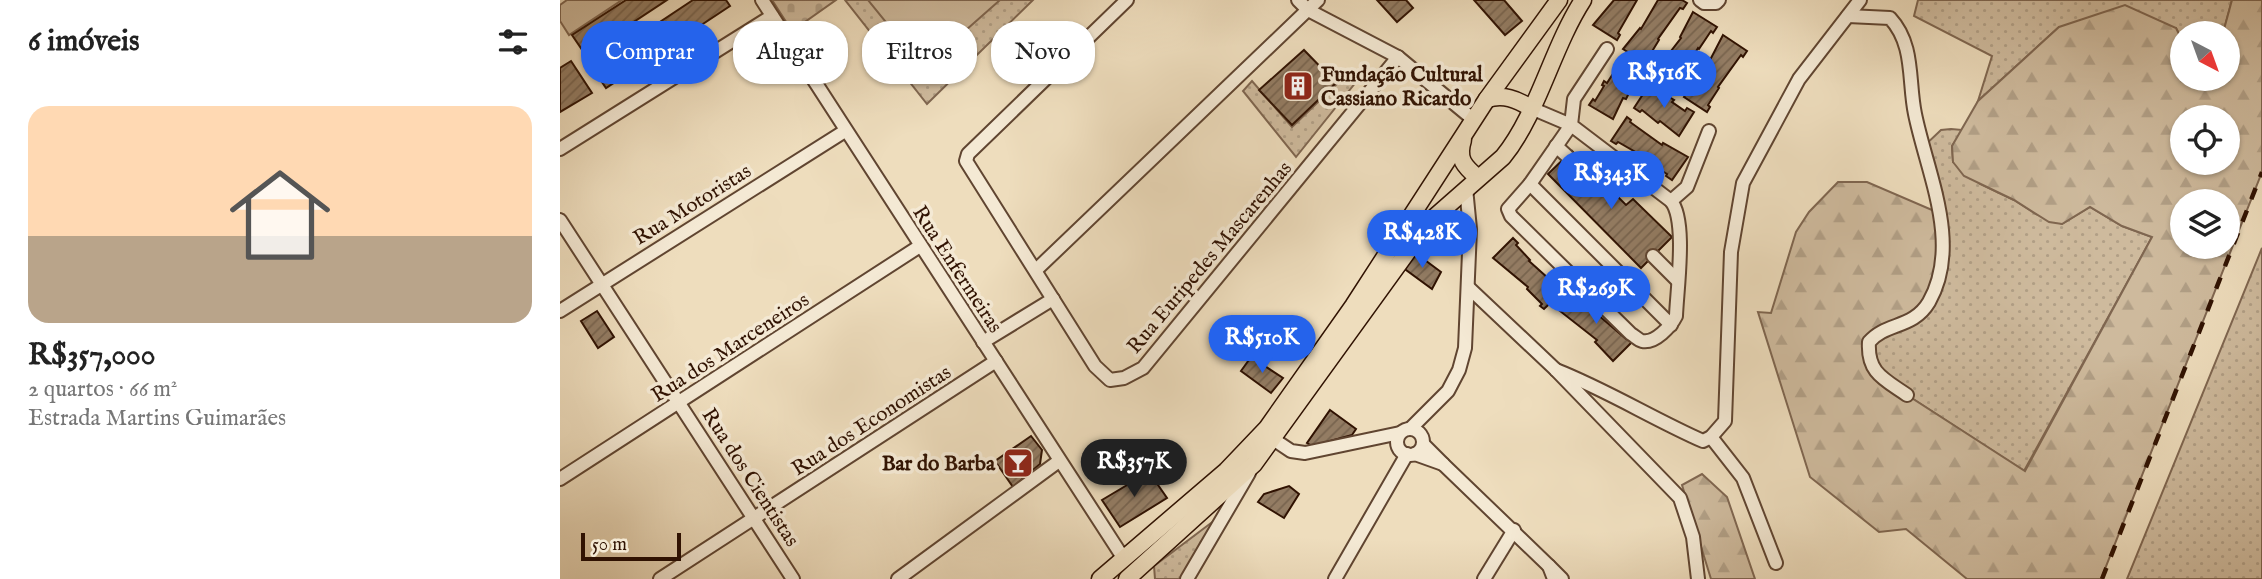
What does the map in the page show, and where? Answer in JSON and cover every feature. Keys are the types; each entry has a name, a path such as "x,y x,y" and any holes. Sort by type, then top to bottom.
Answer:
{"main road":[{"path":"1100,579 1226,471 1267,428 1353,306 1487,99 1559,0"},
{"path":"1127,579 1254,464 1429,222 1512,146 1583,0"},
{"path":"1487,99 1497,96 1510,97 1531,108"},
{"path":"1464,135 1460,148 1463,164 1472,183"}],"street":[{"name":"Rua Enfermeiras","path":"762,0 1124,559"},
{"path":"983,342 1053,299 966,161 968,154 1127,0"},
{"path":"1298,0 1308,10 1398,57 1474,120"},
{"path":"1036,270 1318,0"},
{"path":"1700,0 1704,3 1719,0"},
{"path":"1556,370 1703,441 1711,437 1725,421 1731,252 1744,183 1799,79 1860,0"},
{"path":"560,149 772,16"},
{"path":"1847,16 1890,18 1900,29 1908,52 1914,113 1939,213 1941,257 1929,302 1909,322 1880,331 1868,342 1869,359 1875,372 1907,395"},
{"path":"1531,108 1571,125 1677,208 1680,225 1676,316 1671,325 1652,340 1642,341 1631,334 1511,216 1508,209 1549,166 1556,146 1571,125 1574,99 1607,49"},
{"name":"Rua Euripedes Mascarenhas","path":"1053,299 1095,366 1110,380 1124,378 1143,368 1398,57"},
{"name":"Rua Motoristas","path":"560,311 845,131"},
{"path":"1671,201 1687,187 1709,131"},
{"path":"1556,146 1567,156"},
{"path":"1472,183 1465,348 1459,370 1448,391 1396,440 1398,447 1415,451 1443,464 1562,579"},
{"path":"1530,184 1671,325"},
{"name":"Rua dos Cientistas","path":"560,220 793,579"},
{"name":"Rua dos Marceneiros","path":"560,479 920,246"},
{"path":"1653,256 1677,279"},
{"path":"1468,287 1556,370 1680,498 1693,537 1698,579"},
{"name":"Rua dos Economistas","path":"660,579 996,361"},
{"path":"1273,439 1291,451 1305,453 1405,431 1420,433 1415,451 1335,579"},
{"path":"1711,437 1743,478 1776,563"},
{"path":"898,579 1059,461"},
{"path":"1188,579 1254,464"},
{"path":"1484,579 1514,530"},
{"path":"1549,566 1554,579"}],"green space":[{"path":"567,0 622,0 590,21 581,21 581,27 569,35 560,21 560,5"},
{"path":"772,0 836,0 806,21 786,21"},
{"path":"845,0 1033,0 1012,21 991,21 991,41 977,55 977,21 862,22"},
{"path":"868,0 1000,0 976,21 885,21"},
{"path":"1918,0 2232,0 2226,21 2170,21 2170,28 2059,27 1978,101 1992,56 1914,16"},
{"path":"2232,0 2262,0 2262,172 2240,228 2240,189 2170,189 2170,259 2228,259 2101,579 1967,579 1906,529 1879,532 1810,477 1758,312 1771,313 1796,232 1809,212 1838,182 1867,182 1939,213 1942,234 1929,302 1869,342 1869,359 1907,395 2025,471 2152,237 2122,226 2090,207 2062,224 2049,222 2014,200 1964,176 1953,162 1952,146 1978,101 2059,27 2125,5 2170,25 2170,91 2240,91 2240,21 2226,21"},
{"path":"1341,80 1356,82 1296,157 1243,91 1252,81 1292,127"},
{"path":"911,84 947,84 927,104"},
{"path":"1941,130 1963,130 1952,146 1953,162 1980,184 2036,214 2062,224 2090,207 2122,226 2152,237 2024,471 1875,372 1874,335 1941,257 1923,147"},
{"path":"2262,248 2262,579 2127,579"},
{"path":"1702,474 1727,497 1755,579 1711,579 1682,485"},
{"path":"1219,517 1181,579 1155,579 1154,566"}],"building":[{"path":"626,0 667,0 635,21 594,21"},
{"path":"693,0 726,0 730,6 707,21 661,21"},
{"path":"1377,0 1406,0 1413,8 1397,22"},
{"path":"1474,0 1504,0 1522,21 1505,35"},
{"path":"1614,0 1637,0 1618,33 1620,35 1617,40 1593,25"},
{"path":"1658,0 1682,0 1687,3 1683,9 1680,8 1658,39 1647,64 1623,49 1641,29"},
{"path":"1693,12 1717,27 1698,48 1677,88 1654,73 1681,38"},
{"path":"581,29 581,48 572,35"},
{"path":"1723,35 1747,51 1743,57 1741,55 1718,87 1707,112 1684,97 1711,61"},
{"name":"Fundação Cultural Cassiano Ricardo","path":"1304,50 1336,83 1292,125 1259,90"},
{"path":"571,61 581,76 581,84 586,84 592,93 560,112 560,68"},
{"path":"1617,62 1639,76 1626,91 1629,93 1626,99 1623,98 1613,119 1589,105 1593,99 1595,101 1604,81 1607,83 1616,69 1614,67"},
{"path":"1649,85 1655,88 1654,91 1674,100 1672,102 1685,111 1687,108 1694,112 1679,136 1660,121 1658,123 1642,110 1640,112 1634,108"},
{"path":"1627,117 1662,145 1663,143 1688,157 1672,180 1650,163 1651,161 1618,142 1616,144 1611,141"},
{"path":"1572,151 1626,205 1633,199 1672,237 1641,268 1548,174"},
{"path":"1513,238 1529,261 1564,290 1544,309 1528,287 1493,258"},
{"path":"1414,252 1441,272 1432,289 1402,267"},
{"path":"1580,291 1597,314 1626,339 1628,337 1633,341 1613,361 1595,342 1597,340 1560,311"},
{"path":"597,311 614,337 598,348 581,321"},
{"path":"1251,357 1283,378 1271,393 1241,371"},
{"path":"1330,410 1356,429 1352,435 1312,446 1307,443"},
{"name":"Bar do Barba","path":"1031,436 1042,450 1040,464 1013,487 995,461"},
{"path":"1149,472 1167,498 1120,527 1102,500"},
{"path":"1289,486 1299,494 1284,518 1258,502 1264,494"}],"railway":[{"path":"2102,579 2262,172"}],"place":[{"name":"Fundação Cultural Cassiano Ricardo","path":"1298,86"},
{"name":"Bar do Barba","path":"1018,463"}]}
